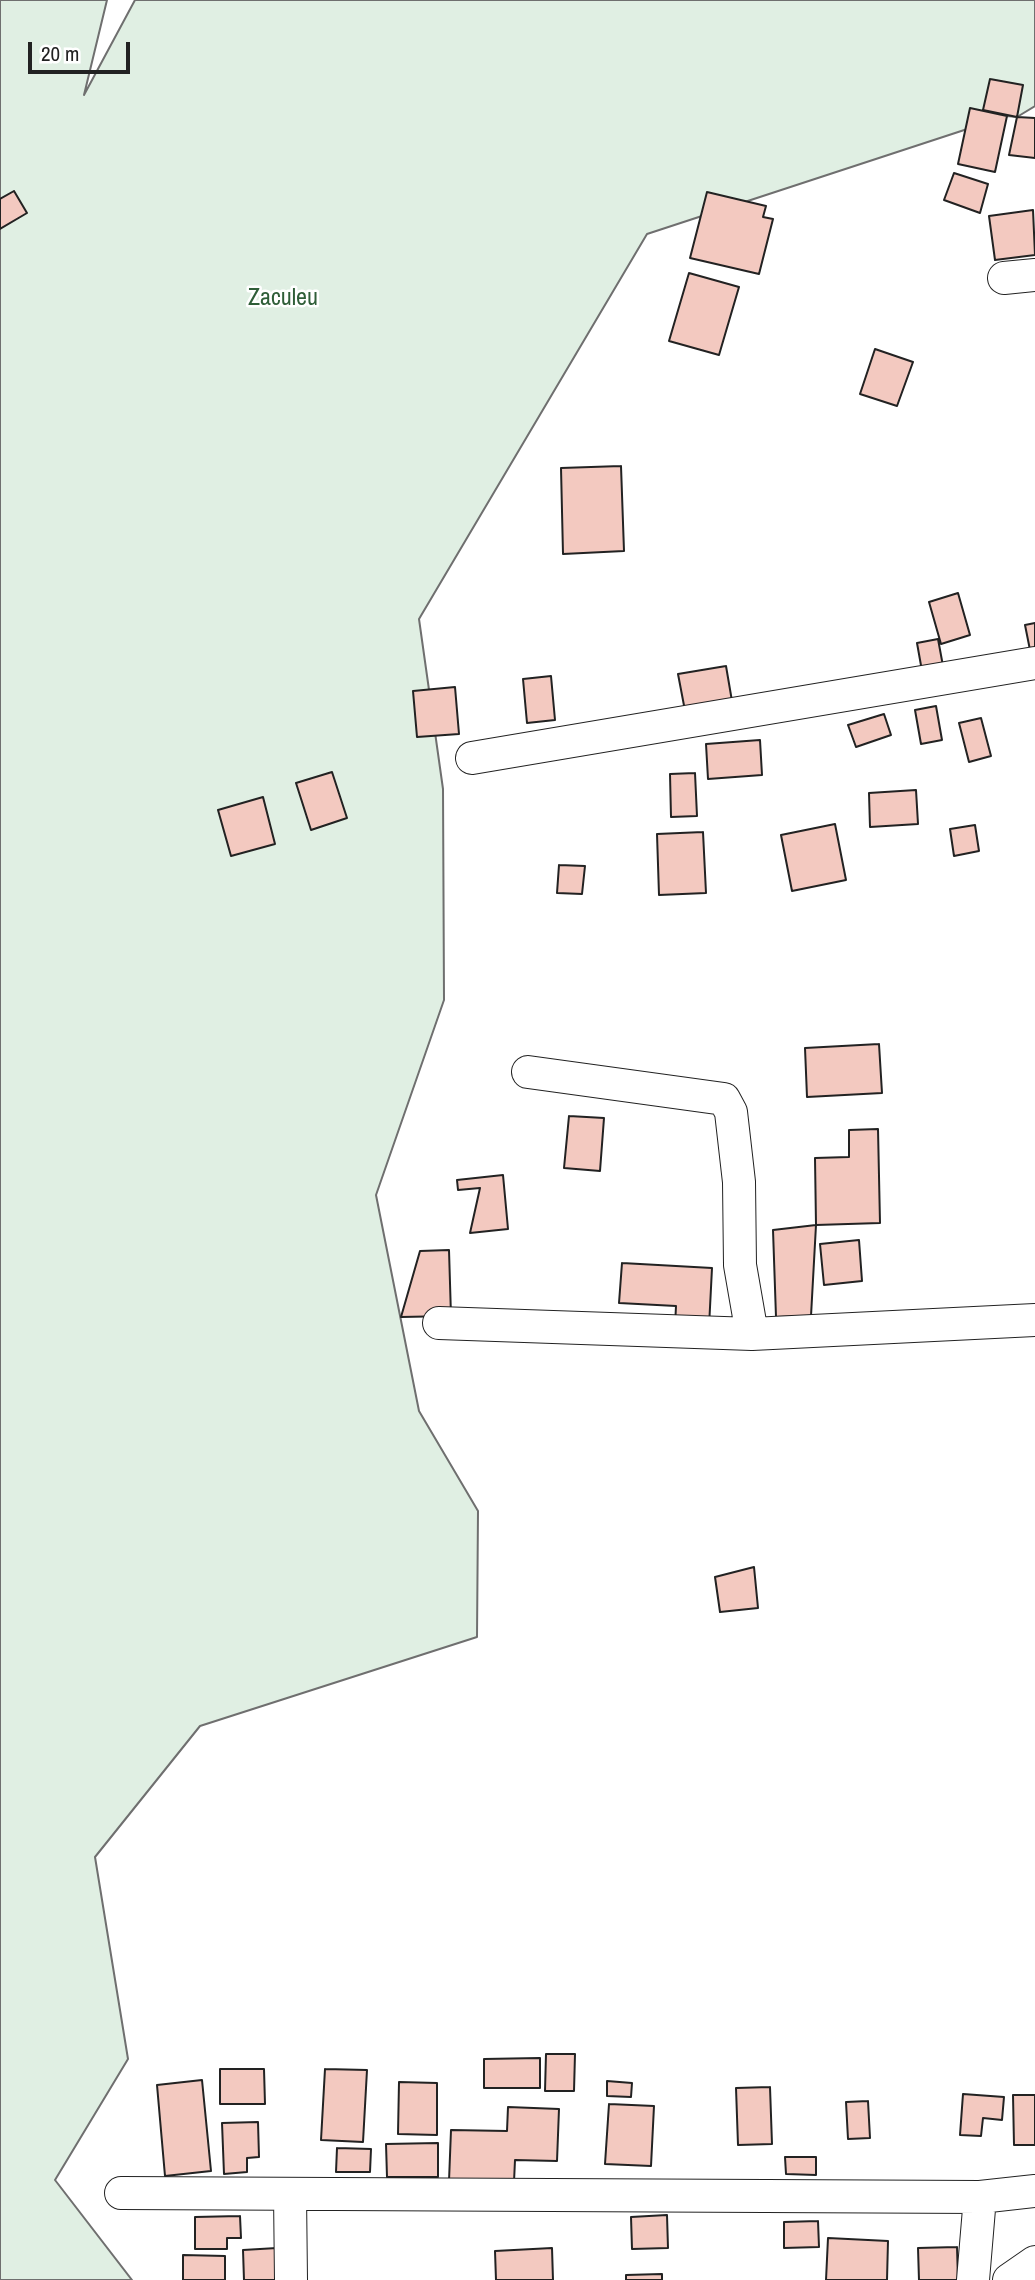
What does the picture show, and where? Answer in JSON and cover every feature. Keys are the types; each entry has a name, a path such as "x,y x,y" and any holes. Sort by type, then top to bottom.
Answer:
{"street":[{"path":"472,758 1035,663"},
{"path":"528,1072 724,1099 731,1112 739,1182 740,1265 752,1334"},
{"path":"439,1323 752,1334 1035,1320"},
{"path":"121,2193 980,2197 1035,2191"},
{"path":"290,2194 291,2280"},
{"path":"973,2280 980,2197"},
{"path":"1009,2280 1035,2262"}],"green space":[{"name":"Zaculeu","path":"0,0 107,0 84,95 135,0 1035,0 1035,106 1017,117 1007,116 647,234 419,619 443,789 444,1000 376,1195 419,1411 478,1511 477,1637 200,1726 95,1857 128,2059 55,2180 132,2280 0,2280"}],"building":[{"path":"990,79 1023,85 1017,117 983,110"},
{"path":"970,108 1007,116 995,172 958,164"},
{"path":"1017,117 1035,118 1035,158 1009,155"},
{"path":"954,173 988,184 980,213 944,200"},
{"path":"14,191 27,213 0,229 0,199"},
{"path":"707,192 766,206 763,217 773,219 759,274 690,258"},
{"path":"1033,210 1035,255 995,260 989,216"},
{"path":"689,273 739,287 719,355 669,341"},
{"path":"875,349 913,362 897,406 860,394"},
{"path":"621,466 624,551 563,554 561,468"},
{"path":"958,593 970,635 941,644 929,602"},
{"path":"1035,623 1035,654 1031,655 1025,625"},
{"path":"938,639 943,666 922,671 917,643"},
{"path":"726,666 733,707 686,716 678,674"},
{"path":"551,676 555,720 527,723 523,679"},
{"path":"455,687 459,734 417,737 413,691"},
{"path":"936,706 942,740 921,744 915,710"},
{"path":"884,714 891,735 856,747 848,725"},
{"path":"981,718 991,756 969,762 959,723"},
{"path":"760,740 762,775 708,779 706,744"},
{"path":"332,772 347,818 311,830 296,783"},
{"path":"695,773 697,816 671,817 670,774"},
{"path":"916,790 918,824 870,827 869,793"},
{"path":"263,797 275,844 231,856 218,810"},
{"path":"835,824 846,880 792,891 781,835"},
{"path":"975,825 979,851 954,856 950,829"},
{"path":"703,832 706,893 659,895 657,834"},
{"path":"559,865 585,866 582,894 557,893"},
{"path":"879,1044 882,1093 807,1097 805,1048"},
{"path":"569,1116 604,1118 600,1171 564,1168"},
{"path":"878,1129 880,1223 816,1225 815,1158 849,1157 849,1130"},
{"path":"503,1175 508,1229 470,1233 480,1188 458,1190 457,1180"},
{"path":"816,1225 811,1316 776,1317 773,1230"},
{"path":"859,1240 862,1281 824,1285 820,1244"},
{"path":"449,1250 451,1316 401,1317 420,1251"},
{"path":"622,1263 712,1268 709,1327 675,1326 676,1306 619,1303"},
{"path":"754,1567 758,1608 720,1612 715,1577"},
{"path":"546,2054 575,2054 574,2091 545,2091"},
{"path":"540,2058 540,2088 484,2088 484,2059"},
{"path":"220,2069 264,2069 265,2104 220,2104"},
{"path":"325,2069 367,2070 363,2142 321,2140"},
{"path":"202,2080 211,2171 165,2176 157,2085"},
{"path":"607,2081 632,2083 631,2097 607,2096"},
{"path":"399,2082 437,2083 437,2135 398,2134"},
{"path":"770,2087 772,2144 738,2145 736,2088"},
{"path":"963,2094 1004,2097 1002,2120 983,2118 981,2136 960,2135"},
{"path":"1013,2095 1035,2095 1035,2145 1014,2145"},
{"path":"868,2101 870,2138 848,2139 846,2102"},
{"path":"609,2104 654,2106 651,2166 605,2164"},
{"path":"508,2107 559,2109 557,2161 515,2160 514,2182 449,2181 451,2130 507,2131"},
{"path":"258,2122 259,2157 247,2158 247,2172 224,2174 222,2123"},
{"path":"438,2143 438,2177 387,2177 386,2144"},
{"path":"337,2148 371,2149 370,2172 336,2172"},
{"path":"785,2157 816,2157 816,2175 786,2174"},
{"path":"667,2215 668,2248 632,2249 631,2217"},
{"path":"240,2216 241,2238 227,2238 227,2249 195,2249 195,2217"},
{"path":"818,2221 819,2247 784,2248 784,2222"},
{"path":"828,2238 888,2241 887,2280 826,2280"},
{"path":"957,2247 958,2280 919,2280 918,2248"},
{"path":"277,2248 279,2280 244,2280 243,2250"},
{"path":"552,2248 553,2280 496,2280 495,2251"},
{"path":"183,2255 225,2256 225,2280 183,2280"},
{"path":"662,2274 662,2280 626,2280 626,2275"}]}
